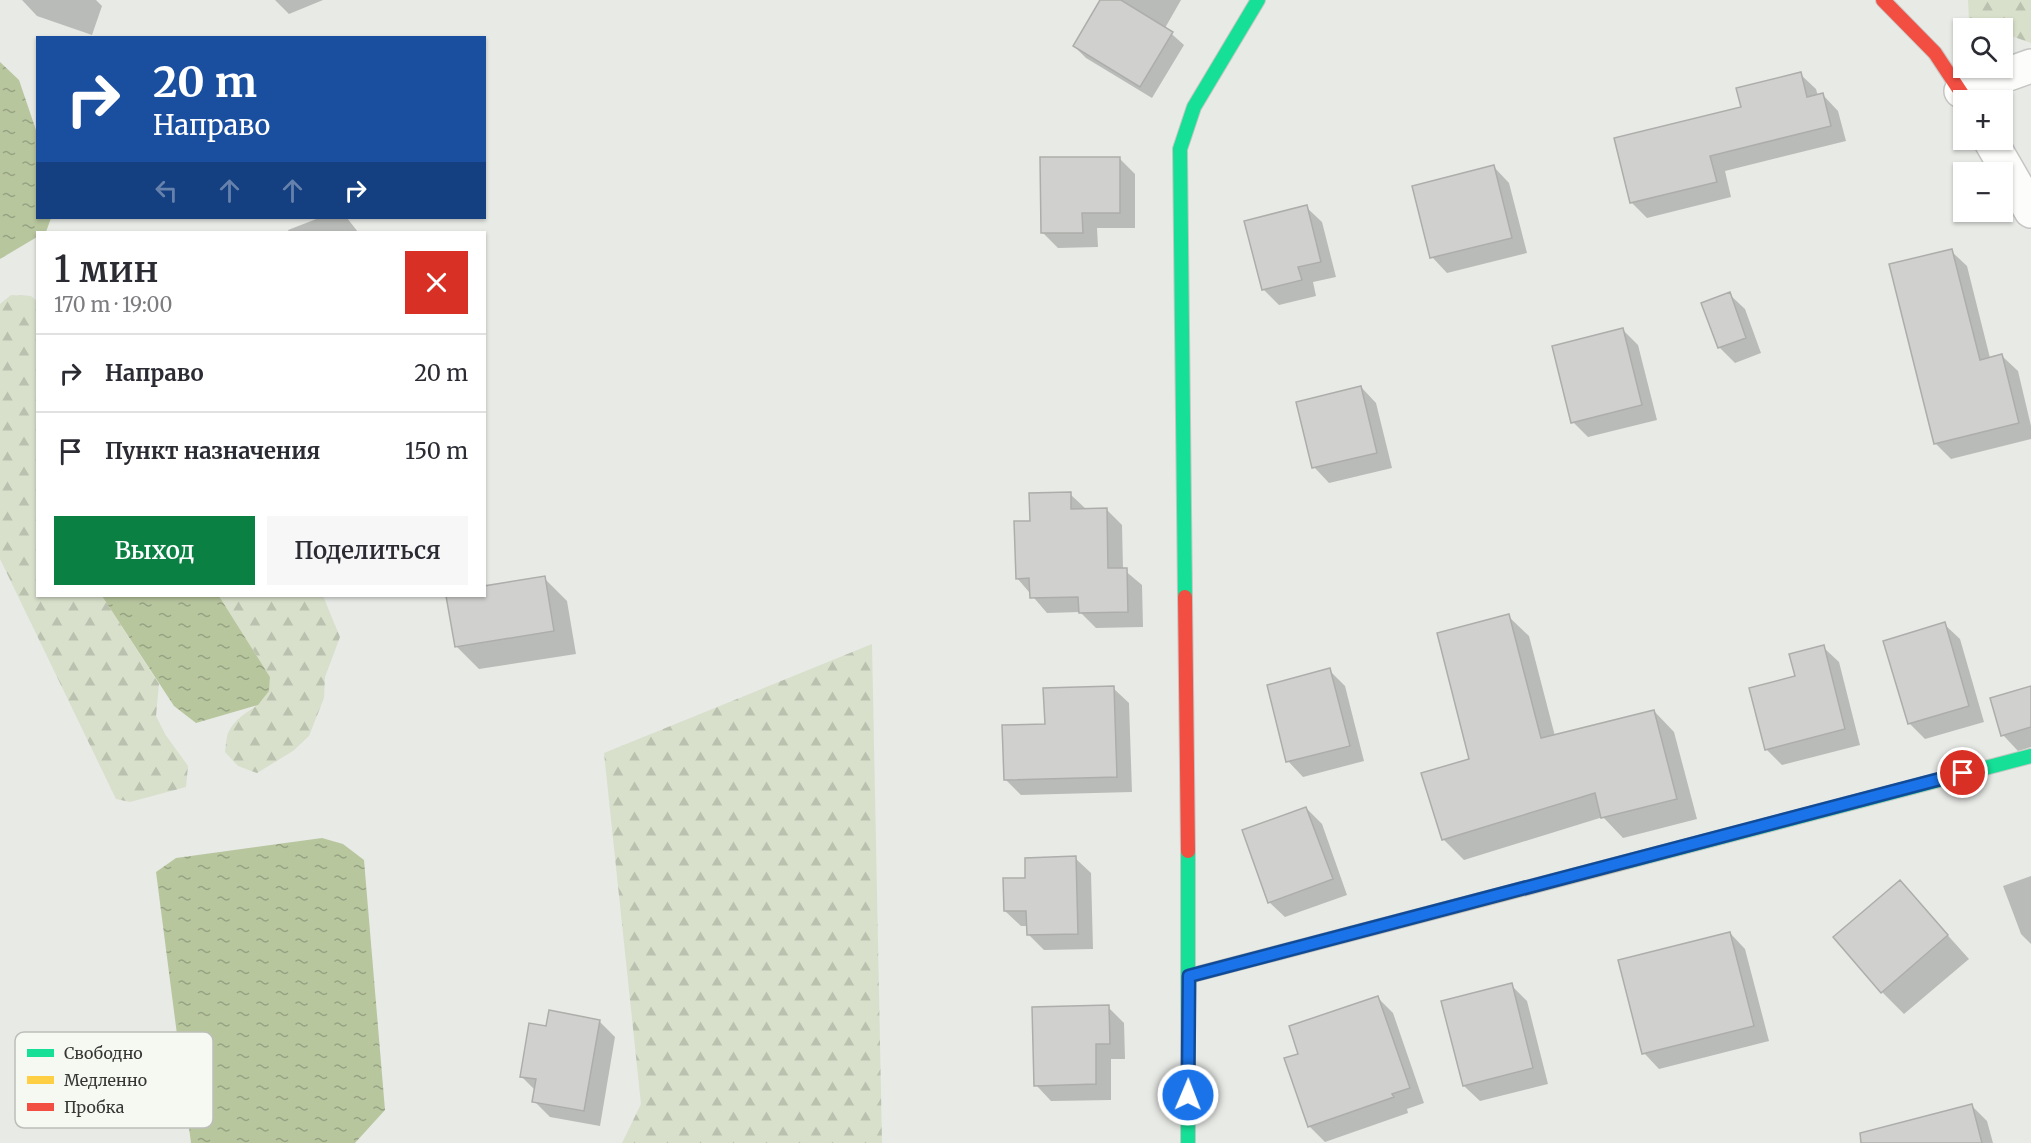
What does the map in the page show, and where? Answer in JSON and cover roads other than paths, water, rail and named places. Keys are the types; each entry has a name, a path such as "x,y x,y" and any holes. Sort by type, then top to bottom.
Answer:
{"street":[{"path":"1188,1143 1189,976 1180,150 1194,107 1258,0"},
{"path":"1883,0 1935,53 1960,90"},
{"path":"1977,90 2031,66"},
{"path":"1996,150 2031,211"},
{"path":"1189,976 2031,756"}],"water":[{"path":"0,62 19,80 36,130 36,219 51,219 46,231 36,231 36,238 0,259"},
{"path":"103,597 220,597 270,677 269,691 258,705 196,723 174,706"},
{"path":"322,838 343,844 364,860 385,1110 355,1143 191,1143 189,1128 213,1128 213,1032 177,1032 156,872 176,858"}]}
